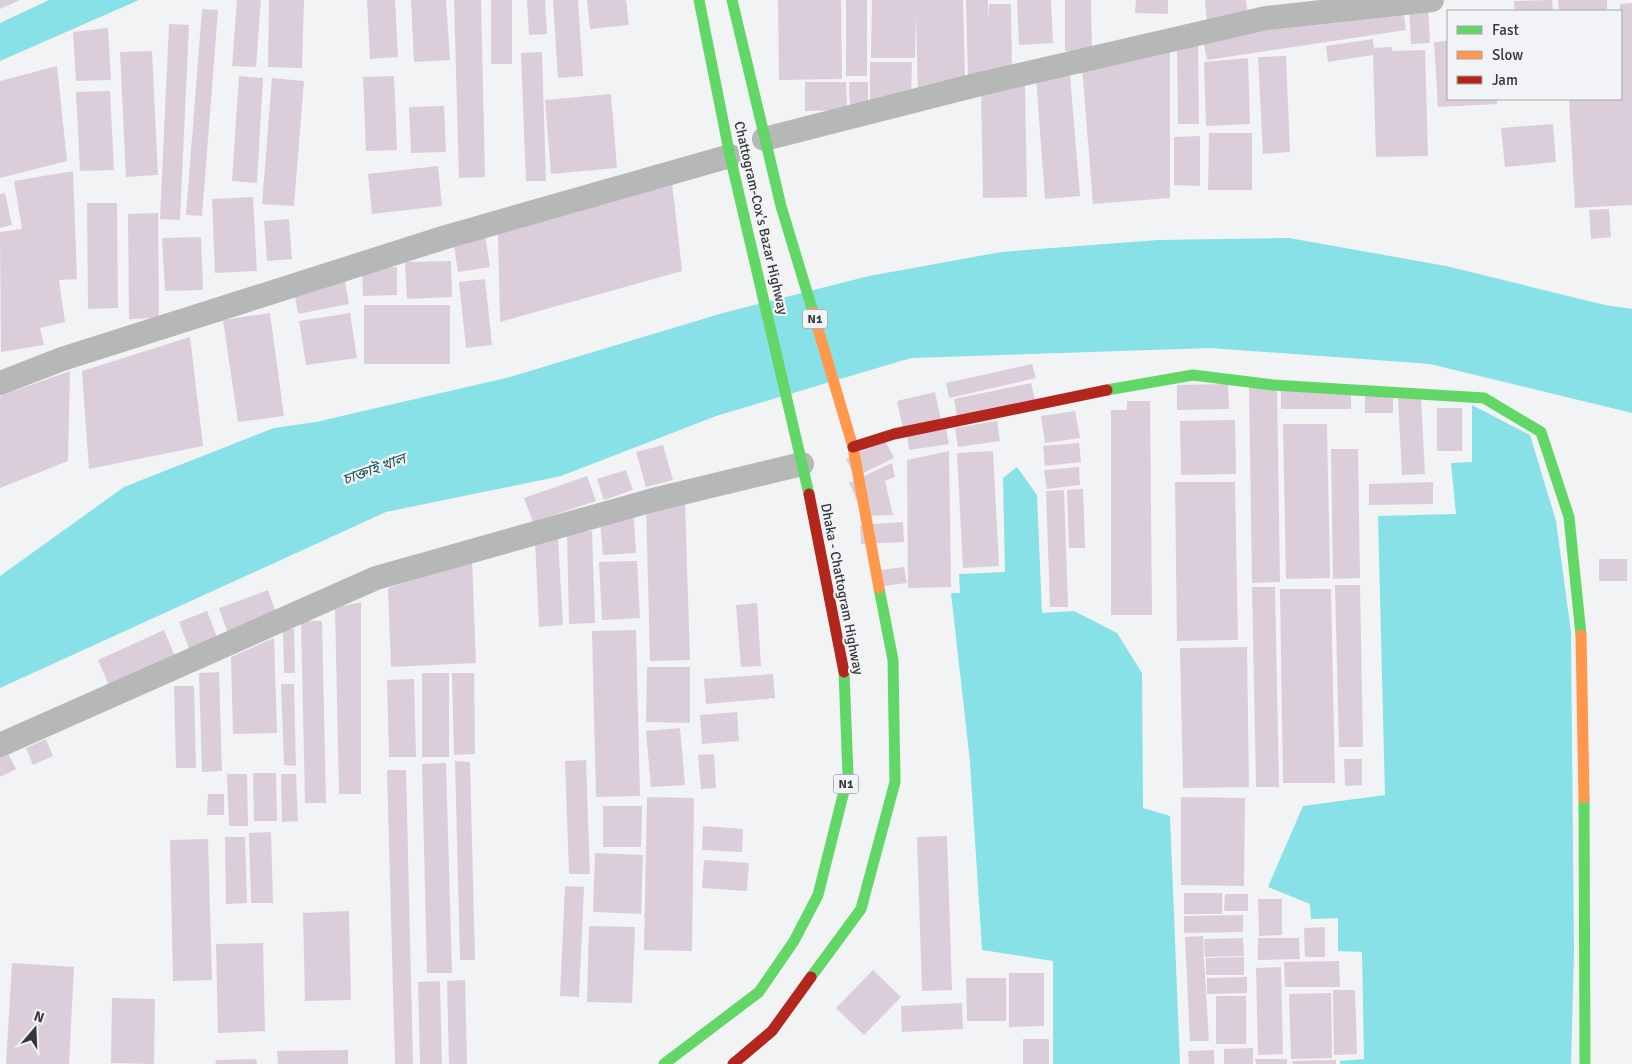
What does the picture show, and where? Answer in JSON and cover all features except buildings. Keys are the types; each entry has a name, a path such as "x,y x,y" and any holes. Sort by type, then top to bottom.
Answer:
{"main road":[{"name":"Chattogram-Cox's Bazar Highway","path":"699,0 730,156 745,213 800,453"},
{"name":"Chattogram-Cox's Bazar Highway","path":"732,0 781,206 853,447"},
{"path":"853,447 894,434 1061,398 1193,375 1273,385 1484,398 1541,432 1568,517 1583,650 1585,1064"},
{"name":"N1","path":"733,1064 772,1031 861,909 895,782 893,660 853,447"},
{"name":"Dhaka - Chattogram Highway","path":"664,1064 759,992 794,941 818,895 848,775 844,664 800,453"}],"street":[{"path":"764,139 980,84 1266,18 1432,0"},
{"path":"0,383 62,359 446,237 730,156"},
{"path":"0,744 376,578 653,500 800,453"}],"water":[{"path":"49,0 139,0 0,61 0,23"},
{"name":"চাক্তাই খাল","path":"1289,238 1446,266 1605,305 1632,309 1632,413 1430,364 1210,348 911,358 716,416 561,476 386,512 0,688 0,576 124,487 274,428 316,422 510,377 723,313 869,276 1001,252 1158,240"},
{"path":"1472,405 1530,435 1556,521 1571,632 1574,953 1571,1064 1340,1064 1340,1061 1364,1059 1362,952 1338,951 1338,918 1311,919 1310,904 1268,887 1303,806 1385,795 1378,516 1456,514 1451,463 1472,462"},
{"path":"1017,467 1037,495 1042,613 1074,611 1117,633 1142,673 1143,808 1170,816 1180,1064 1053,1064 1053,961 982,950 970,762 951,593 960,593 959,574 1005,572 1003,478"}],"traffic: fast":[{"path":"699,0 730,156 809,494"},
{"path":"732,0 781,206 813,312"},
{"path":"1107,390 1193,375 1273,385 1484,398 1541,432 1569,517 1581,635"},
{"path":"811,977 861,909 895,782 893,660 879,588"},
{"path":"664,1064 759,992 794,941 818,895 848,775 844,672"},
{"path":"1584,798 1585,1064"}],"traffic: slow":[{"path":"813,312 853,447 879,588"},
{"path":"1581,635 1584,798"}],"traffic: jam":[{"path":"853,447 894,434 1107,390"},
{"path":"809,494 844,672"},
{"path":"733,1064 772,1031 811,977"}]}
